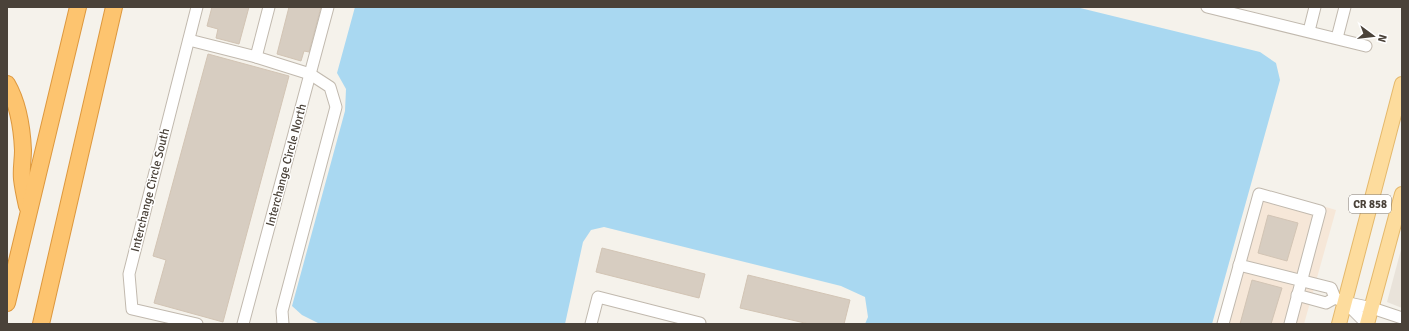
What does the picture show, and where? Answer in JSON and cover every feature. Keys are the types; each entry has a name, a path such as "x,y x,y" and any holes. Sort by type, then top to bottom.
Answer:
{"highway":[{"path":"7,303 78,7"},
{"path":"41,324 114,7"},
{"path":"7,84 11,91 17,110 21,133 23,150 22,179 28,212"}],"main road":[{"name":"CR 858","path":"1338,324 1340,300 1402,84"},
{"name":"CR 858","path":"1367,324 1402,194"}],"street":[{"name":"Interchange Circle South","path":"197,7 129,274 132,308 197,324"},
{"path":"256,57 269,7"},
{"name":"Interchange Circle North","path":"243,324 328,7"},
{"path":"1207,7 1366,46"},
{"path":"1309,31 1315,7"},
{"path":"1337,38 1345,7"},
{"path":"189,40 256,57 310,74 330,87 336,107 282,311 283,324"},
{"path":"1223,324 1259,194 1320,211 1290,324"},
{"path":"1239,265 1330,288 1340,300 1367,324"},
{"path":"1297,295 1326,303 1340,300 1372,308 1402,318"},
{"path":"591,324 598,297 702,324"}],"shaded area":[{"path":"1257,187 1336,210 1304,324 1220,324"},
{"path":"1402,246 1402,308 1387,302"}],"water":[{"path":"355,7 1076,7 1260,52 1276,63 1280,80 1212,324 865,324 868,317 865,297 841,286 604,227 591,230 583,242 565,324 320,324 302,315 292,306 345,111 346,89 337,73"}],"building":[{"path":"212,7 249,7 239,44 216,38 218,29 207,26"},
{"path":"289,7 321,7 309,52 304,51 301,61 277,54"},
{"path":"208,54 289,76 223,322 154,303 166,260 153,256"},
{"path":"1268,215 1298,223 1287,261 1258,253"},
{"path":"602,248 705,274 699,298 596,272"},
{"path":"748,275 850,300 844,324 809,324 740,308"},
{"path":"1252,280 1282,288 1271,324 1240,324"}]}
